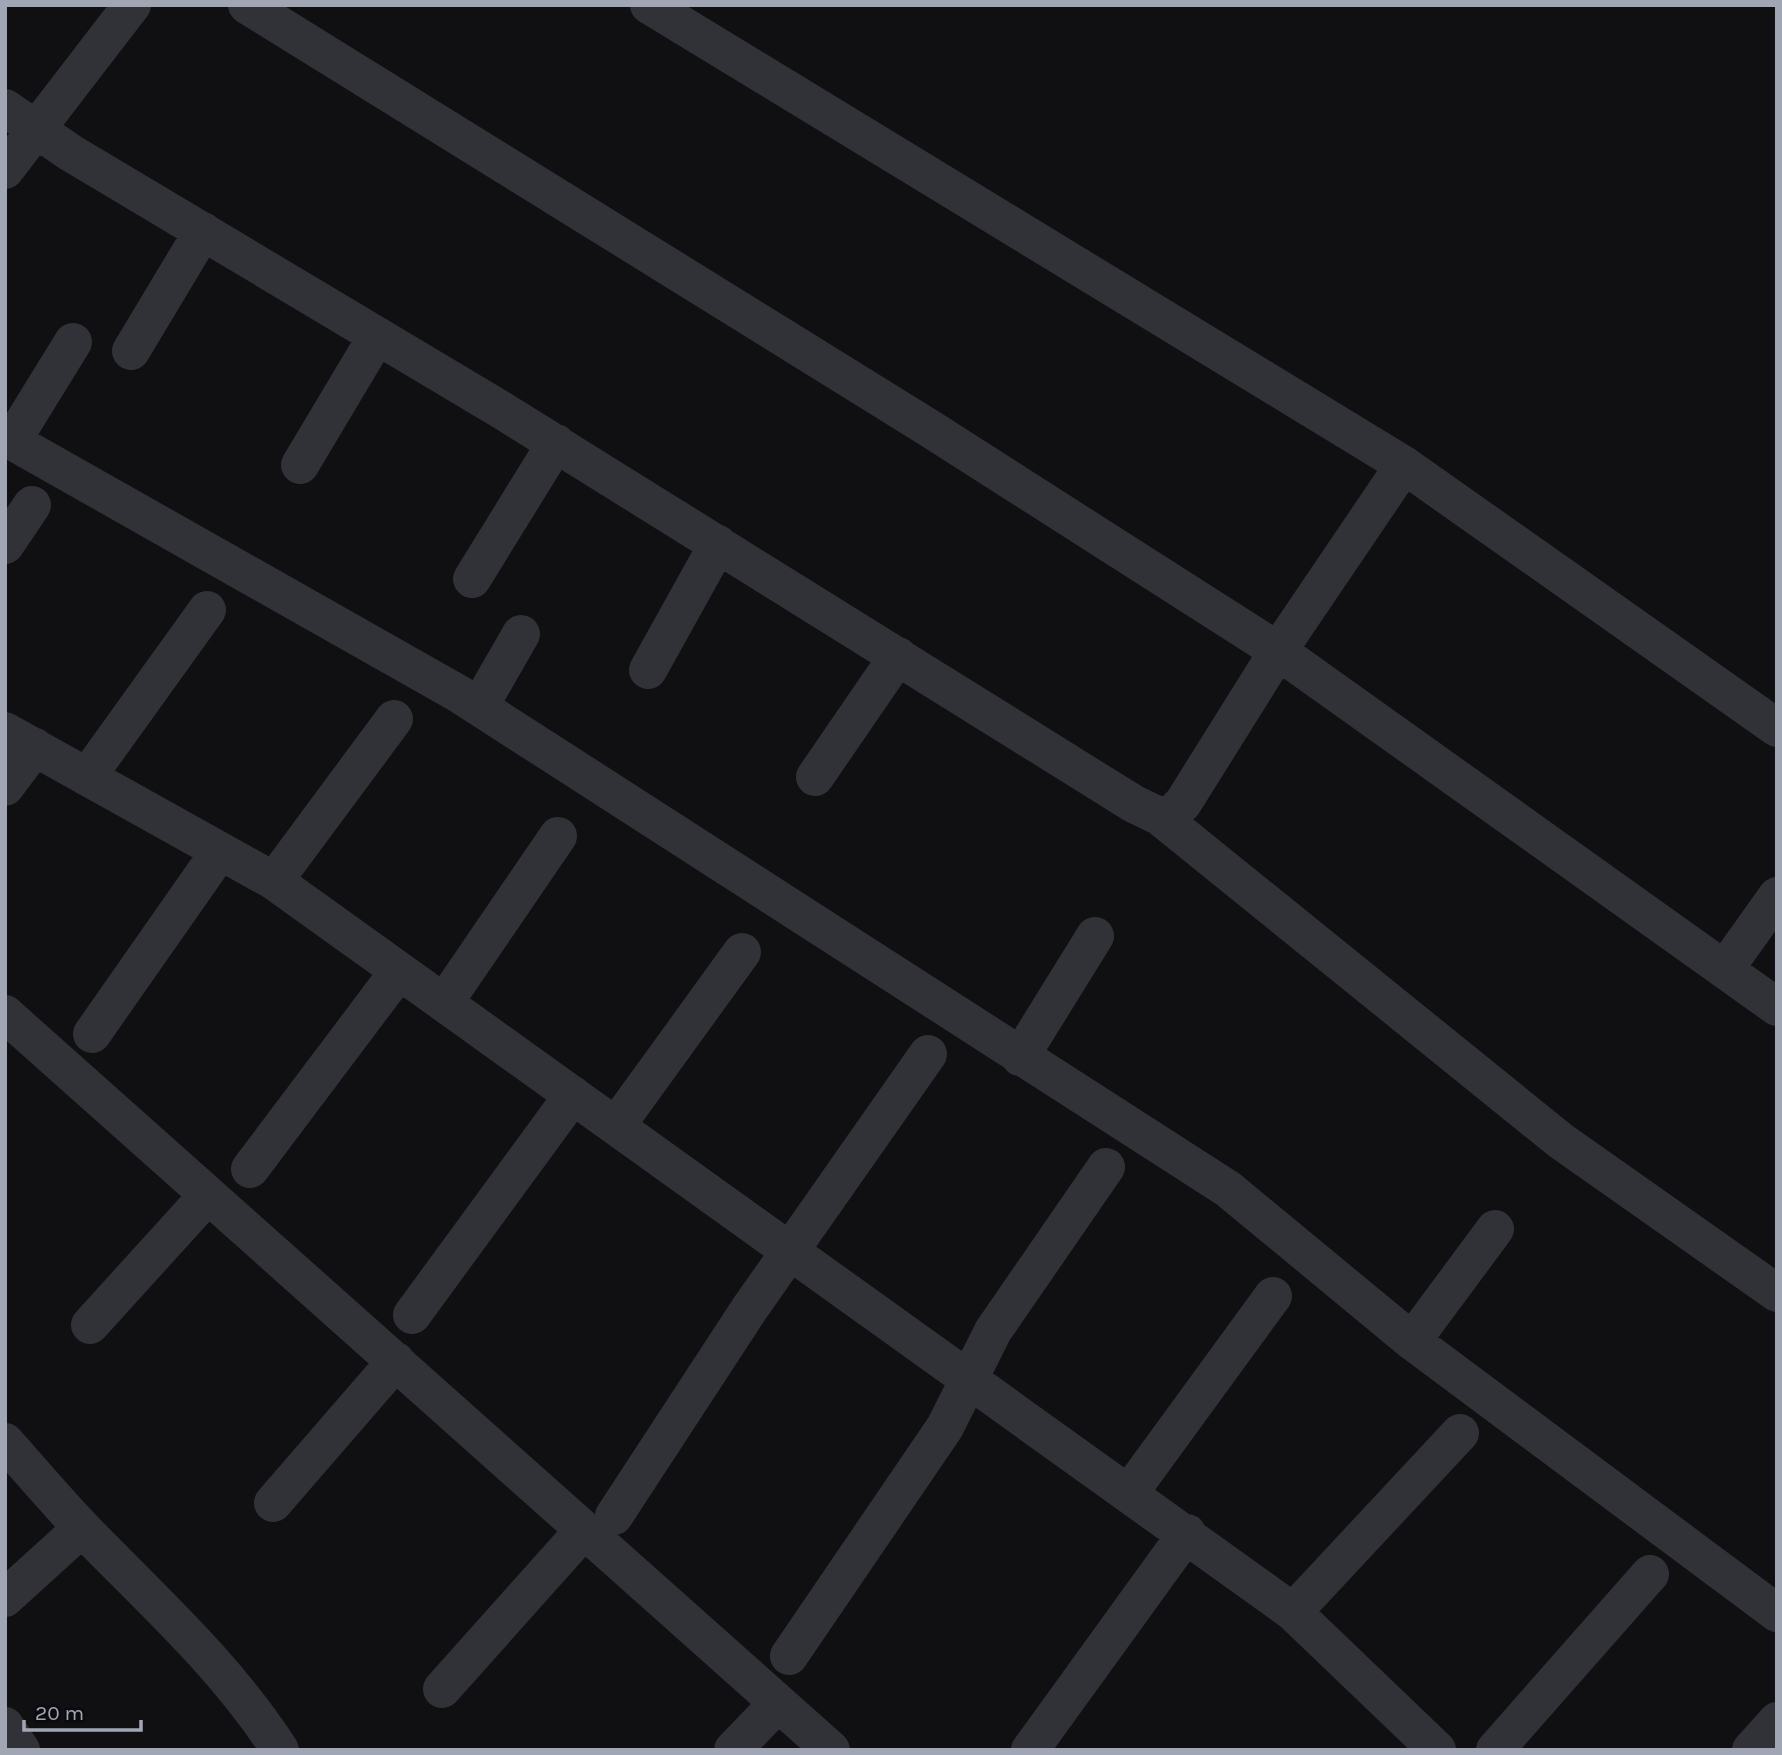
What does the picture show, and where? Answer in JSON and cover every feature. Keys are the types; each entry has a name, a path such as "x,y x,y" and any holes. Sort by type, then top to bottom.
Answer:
{"street":[{"path":"5,170 132,5"},
{"path":"247,5 929,428 1278,651 1777,1007"},
{"path":"649,5 1404,465 1777,728"},
{"path":"5,108 202,231 556,443 1134,804 1159,816 1561,1141 1777,1293"},
{"path":"131,351 202,231"},
{"path":"300,465 377,336"},
{"path":"73,342 9,439 479,707 1228,1189 1412,1341 1777,1614"},
{"path":"472,579 556,443"},
{"path":"1159,816 1174,812 1183,803 1278,651 1404,465"},
{"path":"5,545 32,505"},
{"path":"648,670 718,544"},
{"path":"87,777 207,610"},
{"path":"479,707 521,634"},
{"path":"815,778 898,656"},
{"path":"274,881 394,719"},
{"path":"5,787 20,739 274,881 788,1252 1130,1492 1293,1612 1419,1744"},
{"path":"444,1003 558,836"},
{"path":"92,1034 220,851"},
{"path":"1725,969 1777,896"},
{"path":"1020,1057 1095,936"},
{"path":"615,1126 742,952"},
{"path":"250,1169 399,971"},
{"path":"10,1029 208,1195 396,1361 599,1523 778,1703 831,1750"},
{"path":"442,1689 599,1523 928,1054"},
{"path":"412,1315 573,1095"},
{"path":"789,1656 945,1427 993,1331 1106,1167"},
{"path":"90,1325 208,1195"},
{"path":"1412,1341 1495,1229"},
{"path":"1130,1492 1273,1296"},
{"path":"273,1503 396,1361"},
{"path":"1293,1612 1460,1433"},
{"path":"5,1442 82,1528 216,1665 255,1711 280,1750"},
{"path":"5,1598 82,1528"},
{"path":"1030,1750 1187,1533"},
{"path":"1495,1750 1650,1574"},
{"path":"733,1750 778,1703"},
{"path":"1751,1750 1777,1721"},
{"path":"5,1726 21,1750"}]}
